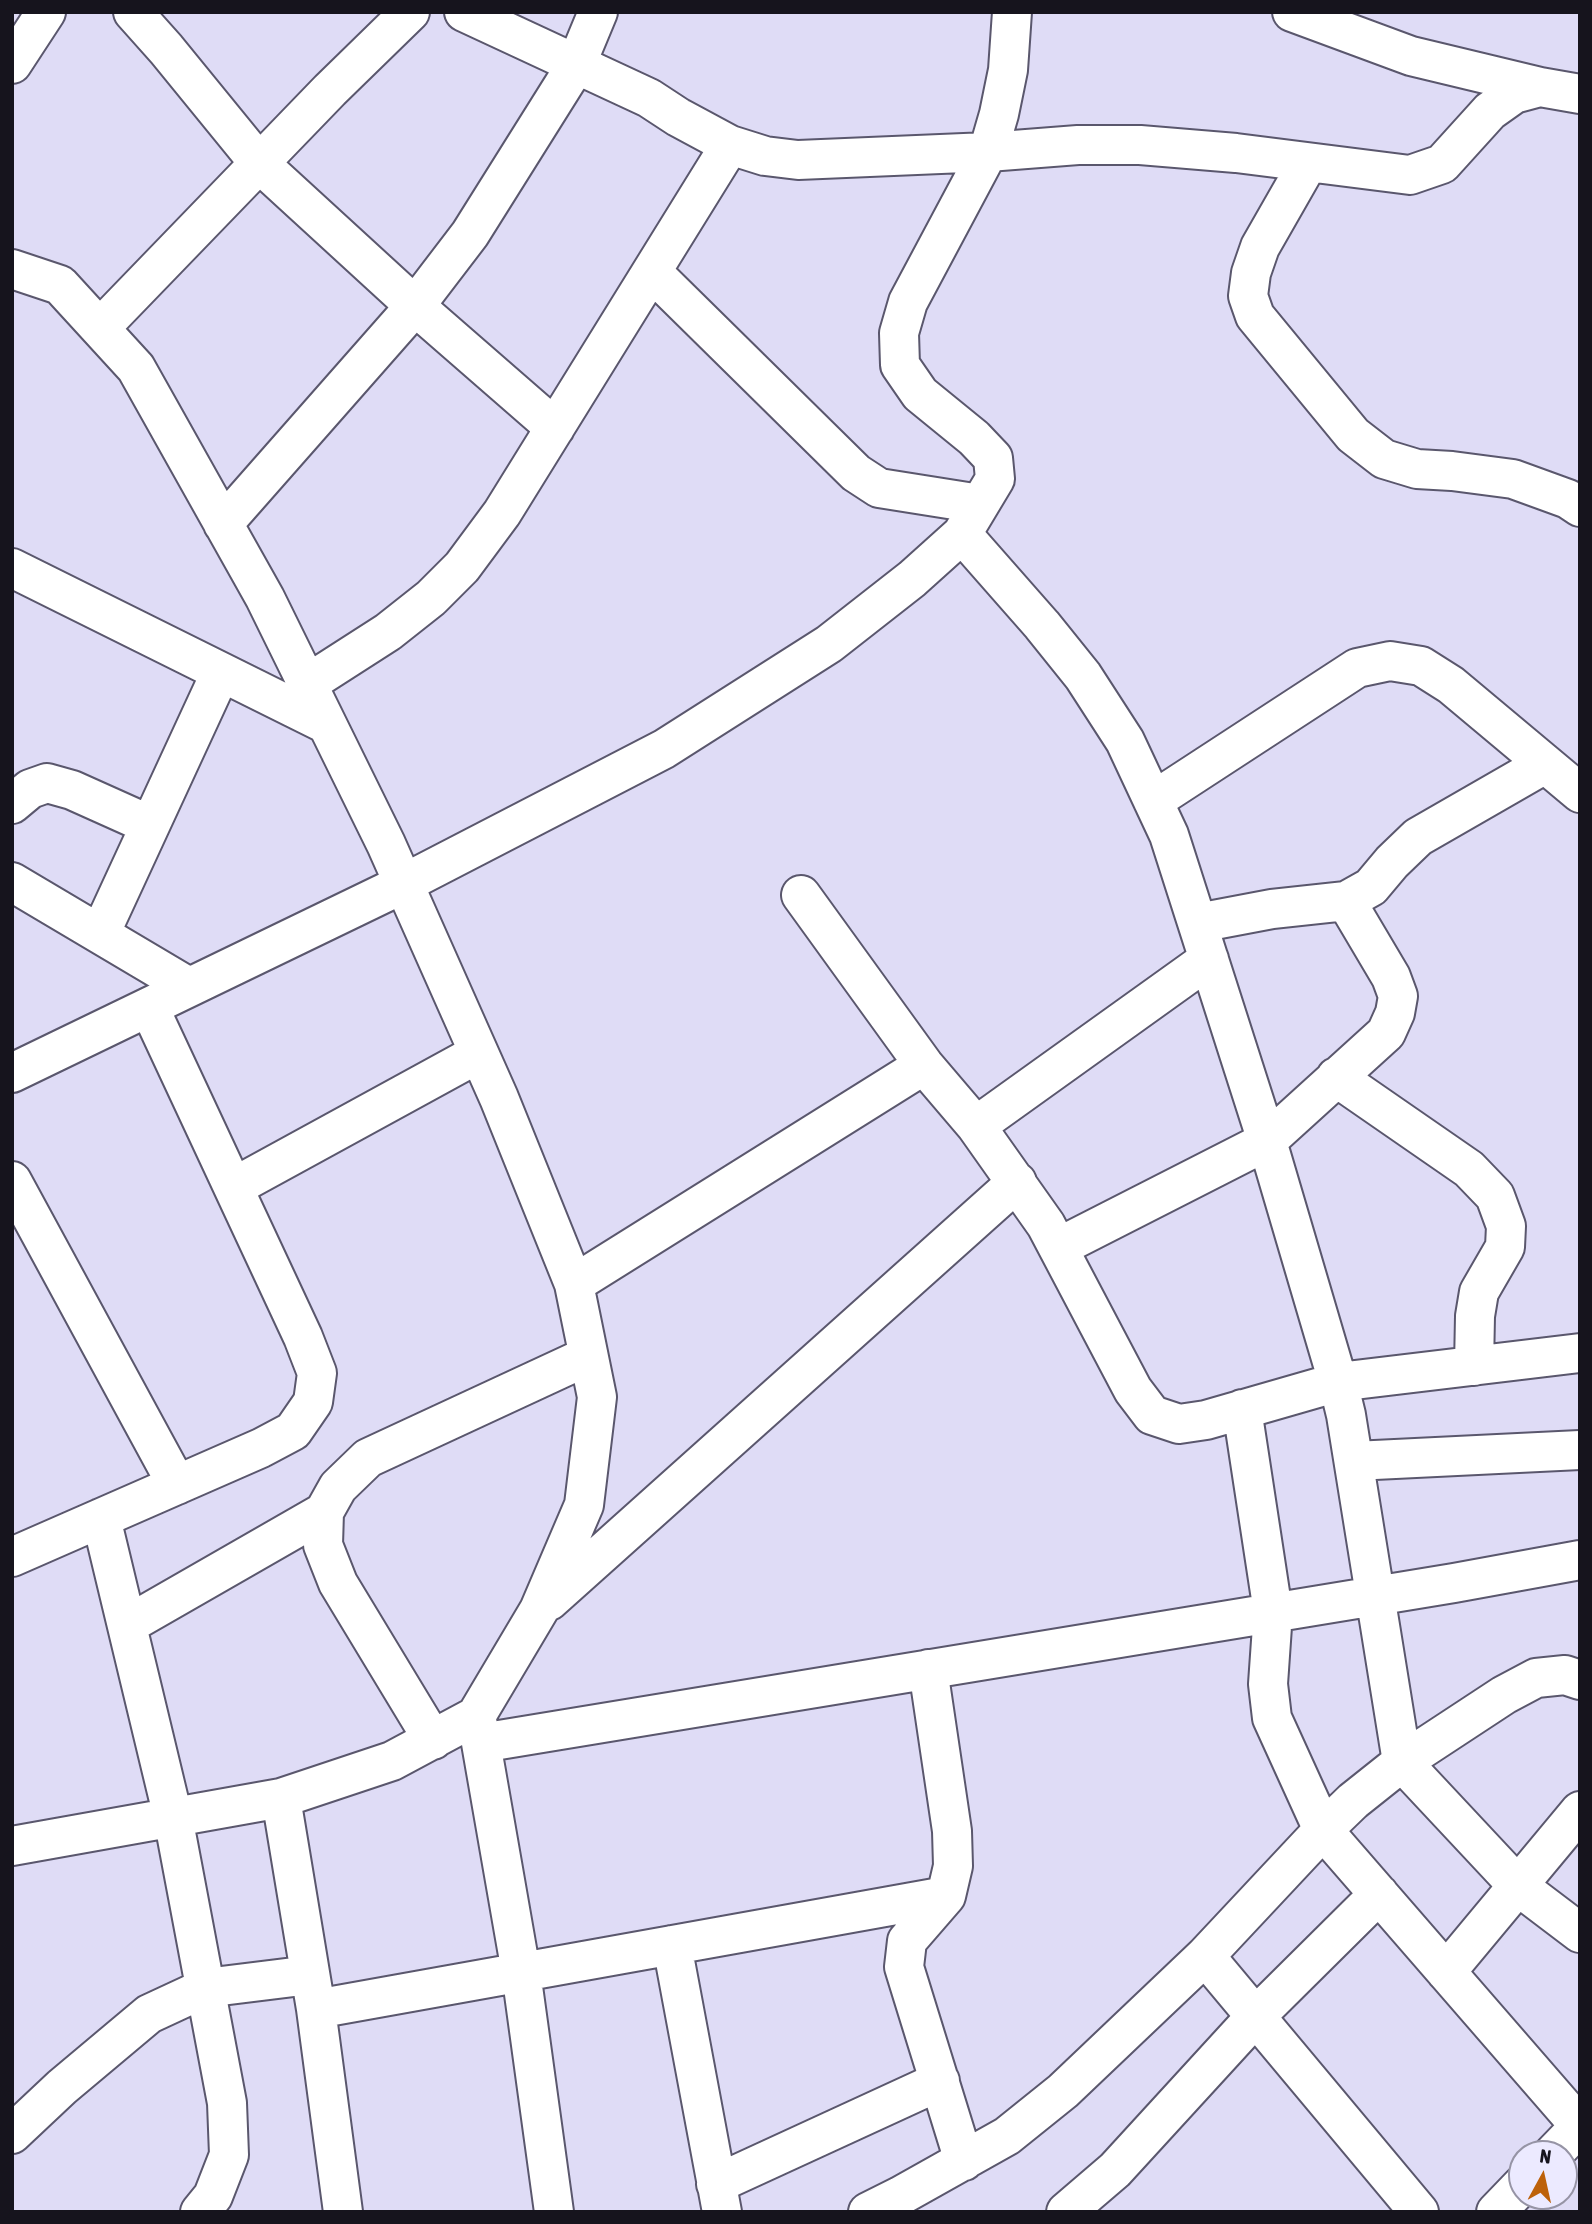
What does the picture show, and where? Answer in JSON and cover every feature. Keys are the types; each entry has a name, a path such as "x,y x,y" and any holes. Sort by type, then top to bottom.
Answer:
{"street":[{"path":"12,64 46,12"},
{"path":"133,12 259,163 415,306 555,428"},
{"path":"100,328 410,12"},
{"path":"464,12 649,98 686,122 730,145 765,156 797,160 988,152 1078,145 1140,145 1191,148 1410,175 1442,164 1490,111 1514,94 1540,87"},
{"path":"223,524 415,306 470,234 576,65 598,12"},
{"path":"12,1073 403,884 664,749 829,644 912,579 971,519 995,479 993,458 920,394 900,365 900,333 908,302 988,152 1008,69 1012,12"},
{"path":"1292,12 1411,56 1580,94"},
{"path":"307,684 388,632 432,598 461,567 502,513 730,145"},
{"path":"1308,163 1260,247 1251,273 1248,296 1255,316 1353,435 1384,459 1417,469 1513,479 1568,499 1580,507"},
{"path":"12,270 60,285 136,368 265,598 386,844 479,1053 574,1284 597,1397 584,1505 539,1610 479,1730 521,1972 554,2212"},
{"path":"652,272 856,473 880,488 971,519 1125,741 1169,835 1267,1141 1338,1382 1354,1461 1402,1762 1518,1886 1580,1933"},
{"path":"12,568 326,724"},
{"path":"1153,801 1357,668 1390,661 1421,666 1441,678 1580,793"},
{"path":"100,934 221,671"},
{"path":"1198,923 1272,909 1346,901 1371,887 1418,837 1545,764"},
{"path":"12,804 30,789 47,783 72,790 150,825"},
{"path":"12,882 189,987"},
{"path":"801,895 924,1065 976,1126 1017,1182 1059,1247 1133,1390 1152,1415 1179,1423 1206,1420 1338,1382 1580,1353"},
{"path":"1059,1247 1267,1141 1386,1033 1395,1013 1398,996 1391,977 1346,901"},
{"path":"976,1126 1209,959"},
{"path":"12,1557 261,1448 293,1430 313,1402 317,1373 303,1337 149,1007"},
{"path":"234,1187 479,1053"},
{"path":"574,1284 924,1065"},
{"path":"1336,1077 1469,1169 1495,1196 1506,1226 1505,1247 1479,1292 1475,1316 1474,1366"},
{"path":"12,1181 177,1485"},
{"path":"539,1610 1017,1182"},
{"path":"433,1740 338,1583 323,1545 324,1512 338,1487 368,1458 588,1356"},
{"path":"1242,1409 1273,1612 1268,1684 1272,1718 1323,1830 1580,2126 1566,2140"},
{"path":"1354,1461 1580,1450"},
{"path":"127,1625 324,1512"},
{"path":"101,1518 173,1817 227,2103 229,2155 213,2196 200,2212"},
{"path":"12,1846 281,1798 392,1761 433,1740 479,1730 928,1669 1580,1560"},
{"path":"928,1669 952,1831 953,1866 946,1896 907,1941 904,1967 964,2161"},
{"path":"868,2212 1007,2136 1063,2091 1205,1956 1323,1830 1353,1801 1402,1762 1504,1695 1536,1678 1565,1675 1580,1680"},
{"path":"281,1798 313,1992 343,2212"},
{"path":"1446,1972 1580,1811"},
{"path":"1066,2212 1115,2170 1256,2016 1379,1894"},
{"path":"12,2134 62,2087 149,2014 205,1988 313,1992 521,1972 946,1896"},
{"path":"672,1945 719,2198 940,2081"},
{"path":"1205,1956 1419,2212"}]}
